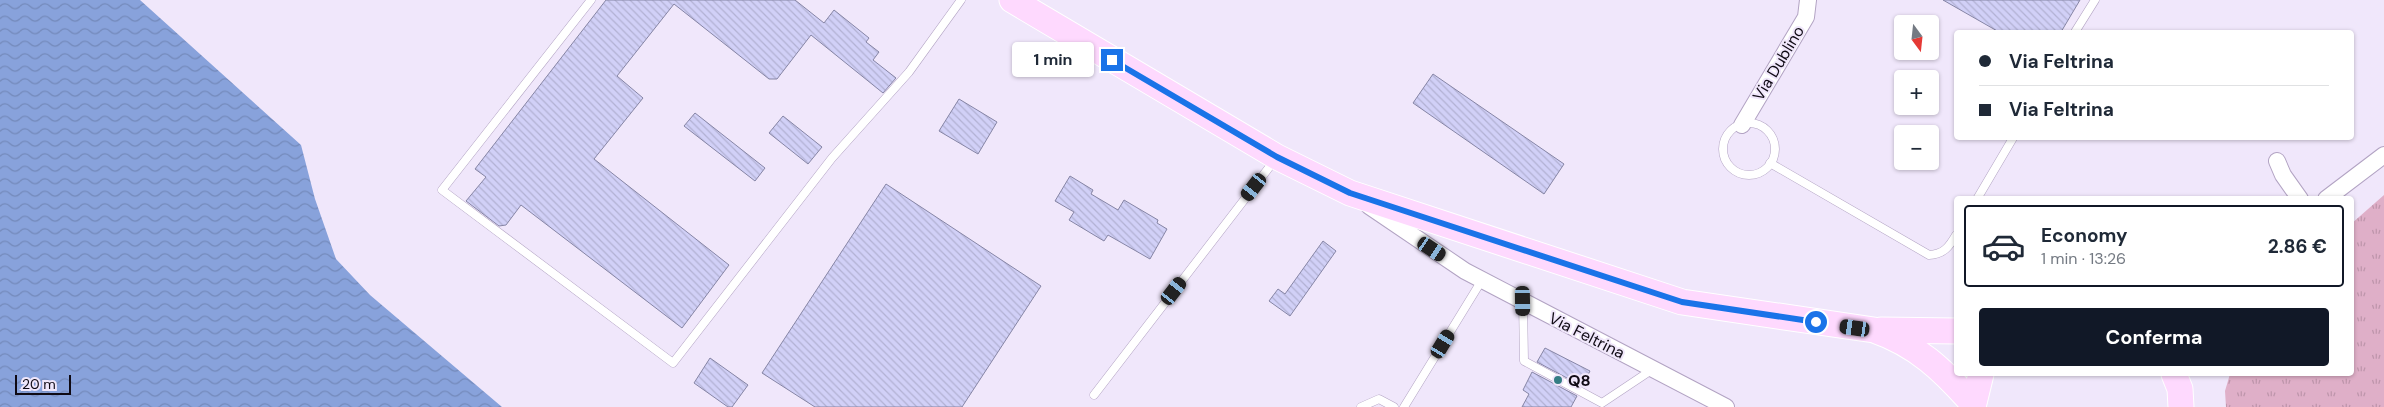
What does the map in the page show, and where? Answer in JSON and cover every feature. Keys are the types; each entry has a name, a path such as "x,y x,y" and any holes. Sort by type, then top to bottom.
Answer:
{"main road":[{"name":"Via Feltrina","path":"1012,0 1277,157 1350,193 1682,302 1874,330 1954,331"},
{"name":"Via Feltrina","path":"1874,330 1898,339 1930,360 1973,406"},
{"name":"Via Feltrina","path":"1973,406 1980,376"}],"street":[{"name":"Via Dublino","path":"1742,124 1806,17 1808,0"},
{"path":"2367,166 2384,145"},
{"path":"2330,196 2384,155"},
{"path":"2276,161 2298,196"},
{"name":"Via Feltrina","path":"1350,193 1465,271 1726,407"}],"lane":[{"path":"591,0 442,190 673,363 832,158 909,72 961,0"},
{"path":"2077,30 2094,0"},
{"path":"1742,124 1756,125 1768,133 1774,147 1770,163 1758,174 1749,176 1734,170 1724,157 1724,141 1734,128 1742,124"},
{"path":"1979,196 2012,140"},
{"path":"1094,395 1277,157"},
{"path":"1770,163 1929,255 1938,255 1947,250 1954,238"},
{"path":"1404,407 1482,280"},
{"path":"1523,301 1524,361 1602,403 1653,369"},
{"path":"1361,407 1379,400 1394,407"}],"green space":[{"path":"2384,195 2384,407 2226,407 2225,391 2229,376 2354,376 2354,221"}],"water":[{"path":"0,0 140,0 301,145 315,199 336,259 370,295 502,407 0,407"}],"building":[{"path":"606,0 795,0 824,23 834,10 869,38 866,42 879,52 873,60 896,78 883,93 811,35 777,79 769,79 674,4 617,76 643,98 594,159 729,265 682,328 521,205 506,225 499,226 466,201 486,177 475,169"},
{"path":"1943,0 2080,0 2062,30 1996,30"},
{"path":"1433,74 1564,164 1544,194 1413,103"},
{"path":"959,99 997,122 978,154 939,131"},
{"path":"695,113 765,168 755,181 684,126"},
{"path":"783,116 822,147 808,164 769,133"},
{"path":"1070,176 1093,190 1091,194 1118,210 1124,200 1158,220 1157,223 1167,229 1150,259 1108,235 1104,241 1069,220 1074,212 1055,201"},
{"path":"886,184 1041,286 962,407 815,407 762,373"},
{"path":"1323,241 1336,251 1290,316 1269,301 1278,289 1285,294"},
{"path":"1545,348 1590,371 1582,386 1537,362"},
{"path":"710,358 748,385 732,407 728,407 694,383"},
{"path":"1532,372 1577,396 1571,407 1522,407 1529,394 1523,390"}],"place":[{"name":"Q8","path":"1558,380"}],"route":[{"path":"1112,60 1277,157 1350,193 1682,302 1816,322"}]}
